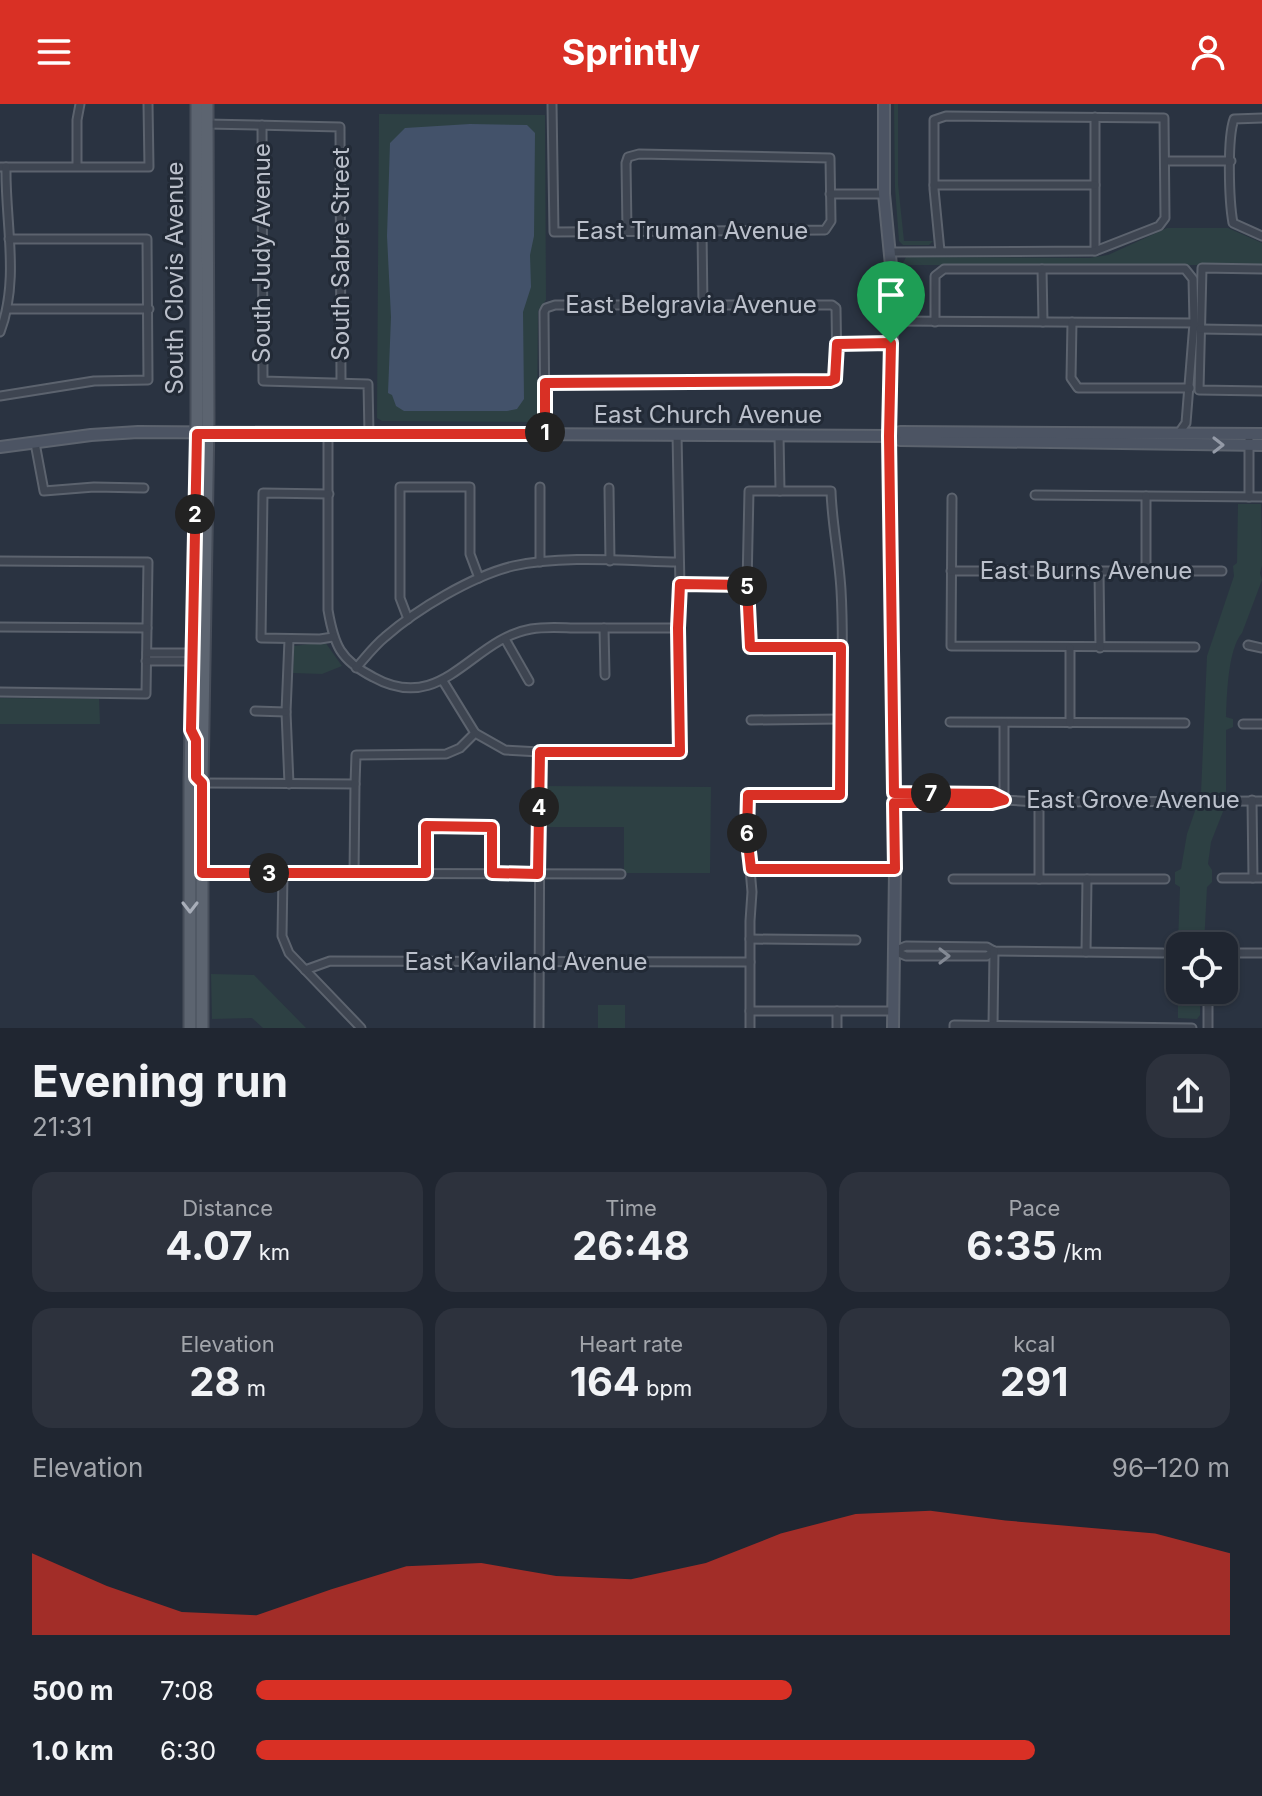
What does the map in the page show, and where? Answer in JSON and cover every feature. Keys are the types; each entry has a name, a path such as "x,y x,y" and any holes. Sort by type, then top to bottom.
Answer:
{"main road":[{"name":"South Clovis Avenue","path":"202,104 207,124 202,434 191,730 202,1028"},
{"name":"South Clovis Avenue","path":"190,1028 202,783 202,104"},
{"path":"191,730 196,740 196,777 202,783"}],"street":[{"path":"77,166 80,104"},
{"path":"0,332 8,309 11,273 3,167 149,167 148,104"},
{"name":"East Truman Avenue","path":"552,104 554,232 819,231 828,229 831,221 830,194 884,194"},
{"path":"884,104 884,194 892,321 889,436 895,869 893,1028"},
{"path":"890,252 1095,251 1117,245 1164,222 1164,118 946,116 934,120 934,185 940,251"},
{"path":"1095,117 1095,251"},
{"path":"1262,118 1234,119 1231,127 1233,223 1262,236"},
{"path":"207,124 262,125"},
{"name":"South Sabre Street","path":"262,125 340,127 341,382"},
{"name":"South Judy Avenue","path":"262,125 263,381 341,382"},
{"path":"627,230 628,157 654,154 830,158 830,194"},
{"path":"1165,161 1231,161"},
{"path":"934,185 1095,185"},
{"path":"702,231 703,306"},
{"path":"0,396 94,381 148,380 147,239 9,239"},
{"path":"1179,439 1194,389 1202,268 1262,269"},
{"path":"935,322 935,276 944,269 1185,269 1193,279 1197,326"},
{"path":"1042,269 1043,322"},
{"name":"East Belgravia Avenue","path":"545,383 546,308 555,305 832,305 836,308 837,344"},
{"path":"8,309 149,309"},
{"path":"892,321 1072,322 1262,330"},
{"path":"1072,322 1071,378 1078,388 1262,391"},
{"path":"545,434 545,383 822,382 835,379 837,344 891,343"},
{"path":"341,382 368,384 369,434"},
{"name":"East Church Avenue","path":"0,447 122,432 889,436 900,440 1249,439 1262,434"},
{"path":"328,433 328,610 333,637 341,654 356,668 388,686 418,688 443,681 505,639 531,629 678,628"},
{"path":"443,681 475,733 505,750 680,752 677,434"},
{"path":"779,435 780,491"},
{"path":"1249,439 1249,497"},
{"name":"East Church Avenue","path":"1249,439 1262,445"},
{"path":"35,443 44,491 144,488"},
{"path":"408,619 400,598 400,487 470,487 470,554 479,578"},
{"path":"540,487 540,562"},
{"path":"609,488 610,561"},
{"path":"750,1028 748,795 840,795 840,719 841,647 841,589 831,491 749,491 747,585 750,647 841,647"},
{"path":"329,494 263,493 261,638 333,637"},
{"path":"1035,495 1262,497"},
{"path":"1146,496 1146,572"},
{"path":"952,498 951,646 1195,647"},
{"path":"0,561 148,562 146,694 0,692"},
{"path":"356,668 383,638 408,619 479,578 512,566 540,562 678,562"},
{"name":"East Burns Avenue","path":"951,571 1222,571"},
{"path":"1099,572 1100,648"},
{"path":"680,584 747,585"},
{"path":"0,627 147,628"},
{"path":"604,628 605,675"},
{"path":"505,639 529,681"},
{"path":"289,640 286,712 289,784"},
{"path":"1248,645 1262,648"},
{"path":"1070,648 1070,723"},
{"path":"147,657 192,657"},
{"path":"255,711 286,712"},
{"path":"751,720 840,719"},
{"path":"950,722 1185,723"},
{"path":"1004,723 1004,800"},
{"path":"1243,724 1262,724"},
{"path":"354,874 356,755 446,754 460,748 475,733"},
{"path":"539,1028 540,752"},
{"path":"202,783 355,784"},
{"name":"East Grove Avenue","path":"894,798 992,794 1004,800 1039,802 1262,801"},
{"path":"1222,878 1258,878 1252,800"},
{"path":"1039,802 1039,879"},
{"path":"426,873 426,826 492,827 492,873"},
{"path":"751,869 895,869"},
{"path":"196,873 621,874"},
{"path":"283,874 283,942 305,970 361,1028"},
{"path":"953,879 1165,879"},
{"path":"1086,952 1087,879"},
{"path":"750,939 856,940"},
{"path":"894,951 906,946 987,947 994,951 1163,953"},
{"path":"993,1025 994,951"},
{"path":"1238,953 1262,953"},
{"name":"East Kaviland Avenue","path":"305,970 330,961 750,962"},
{"path":"1208,1004 1208,1028"},
{"path":"750,1011 893,1011"},
{"path":"837,1011 837,1028"},
{"path":"954,1026 1192,1028"}],"shaded area":[{"path":"894,104 898,104 898,184 904,241 933,241 929,245 903,245 899,241"},
{"path":"379,114 545,115 546,300 538,311 537,419 533,422 382,421 377,418"},
{"path":"1167,228 1228,228 1262,243 1262,265 902,265 906,257 1089,258 1108,255"},
{"path":"1238,504 1261,504 1262,580 1231,661 1226,717 1233,719 1233,727 1226,730 1226,793 1201,793 1207,656 1234,576 1233,566 1237,563"},
{"path":"325,642 342,666 322,674 293,673 294,646"},
{"path":"0,698 99,699 100,724 0,724"},
{"path":"542,786 711,787 710,873 624,873 624,827 542,827"},
{"path":"1196,808 1224,809 1211,842 1208,864 1212,870 1212,882 1207,887 1205,932 1178,932 1180,887 1175,884 1175,872 1181,869 1187,834"},
{"path":"211,974 254,975 306,1028 263,1028 252,1018 212,1019"},
{"path":"1178,1004 1200,1004 1197,1019 1178,1018"},
{"path":"598,1005 625,1005 625,1028 598,1028"}],"water":[{"path":"470,124 527,125 535,133 531,287 523,312 524,399 517,409 507,411 404,411 396,406 388,393 390,143 405,128"}],"route":[{"path":"891,343 889,436 894,793 992,794 1004,800 992,803 894,803 895,869 751,869 747,834 748,795 840,795 841,647 750,647 747,585 680,584 680,752 540,752 538,874 492,873 492,827 426,826 426,873 202,873 202,783 196,777 196,740 191,730 197,434 545,434 545,383 822,382 835,379 837,344 891,343"}]}
